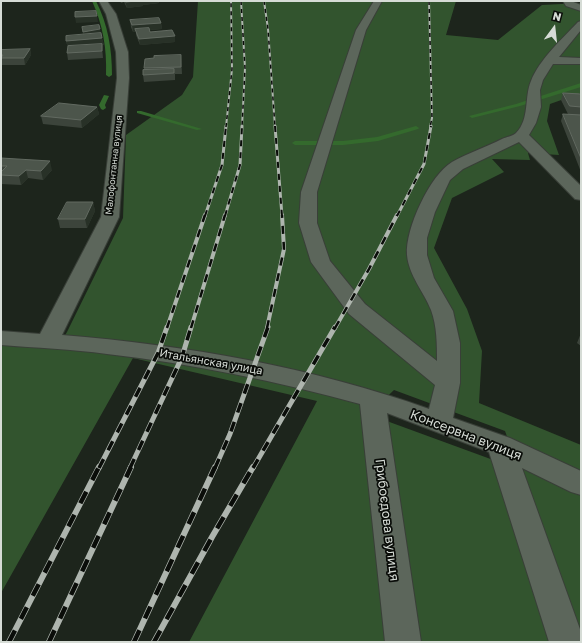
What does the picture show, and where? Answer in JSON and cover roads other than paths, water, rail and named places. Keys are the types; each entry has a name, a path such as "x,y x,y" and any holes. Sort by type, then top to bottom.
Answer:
{"street":[{"name":"Малофонтанна вулиця","path":"47,342 110,217 123,78 122,52 111,14 103,1"},
{"path":"378,1 361,30 320,155 309,192 308,223 321,262 357,308 448,383"},
{"path":"567,1 569,4 581,8"},
{"path":"439,423 448,383 449,343 442,311 424,278 417,255 418,238 426,212 443,178 457,166 521,136 529,123 534,107 534,90 537,80 550,60 581,24"},
{"path":"567,40 581,39"},
{"path":"550,60 581,61"},
{"path":"521,136 581,195"},
{"name":"Итальянская улица","path":"1,338 121,348 253,368 372,398"},
{"name":"Консервна вулиця","path":"372,398 500,445 581,484"},
{"name":"Грибоєдова вулиця","path":"372,398 402,642"},
{"path":"500,445 567,642"}],"waterway":[{"path":"94,1 102,19 106,37 109,56 109,75"},
{"path":"472,116 518,105 581,85"},
{"path":"103,108 102,105 106,96"},
{"path":"139,112 199,129"},
{"path":"295,143 343,143 378,139 416,128"}],"railway":[{"path":"226,127 232,69 231,1"},
{"path":"241,1 245,68 242,127"},
{"path":"264,1 268,29 275,127"},
{"path":"429,1 432,118 430,127"},
{"path":"205,216 222,165 226,126"},
{"path":"225,216 240,165 242,126"},
{"path":"275,126 282,216"},
{"path":"397,216 424,164 431,126"},
{"path":"167,328 205,215"},
{"path":"191,328 225,215"},
{"path":"267,328 284,249 282,215"},
{"path":"335,328 369,269 397,215"},
{"path":"99,468 158,353 167,327"},
{"path":"130,468 182,357 191,327"},
{"path":"215,468 230,434 268,327"},
{"path":"253,468 335,327"},
{"path":"9,642 99,467"},
{"path":"49,642 131,467"},
{"path":"134,642 215,467"},
{"path":"154,642 212,537 253,467"}]}
